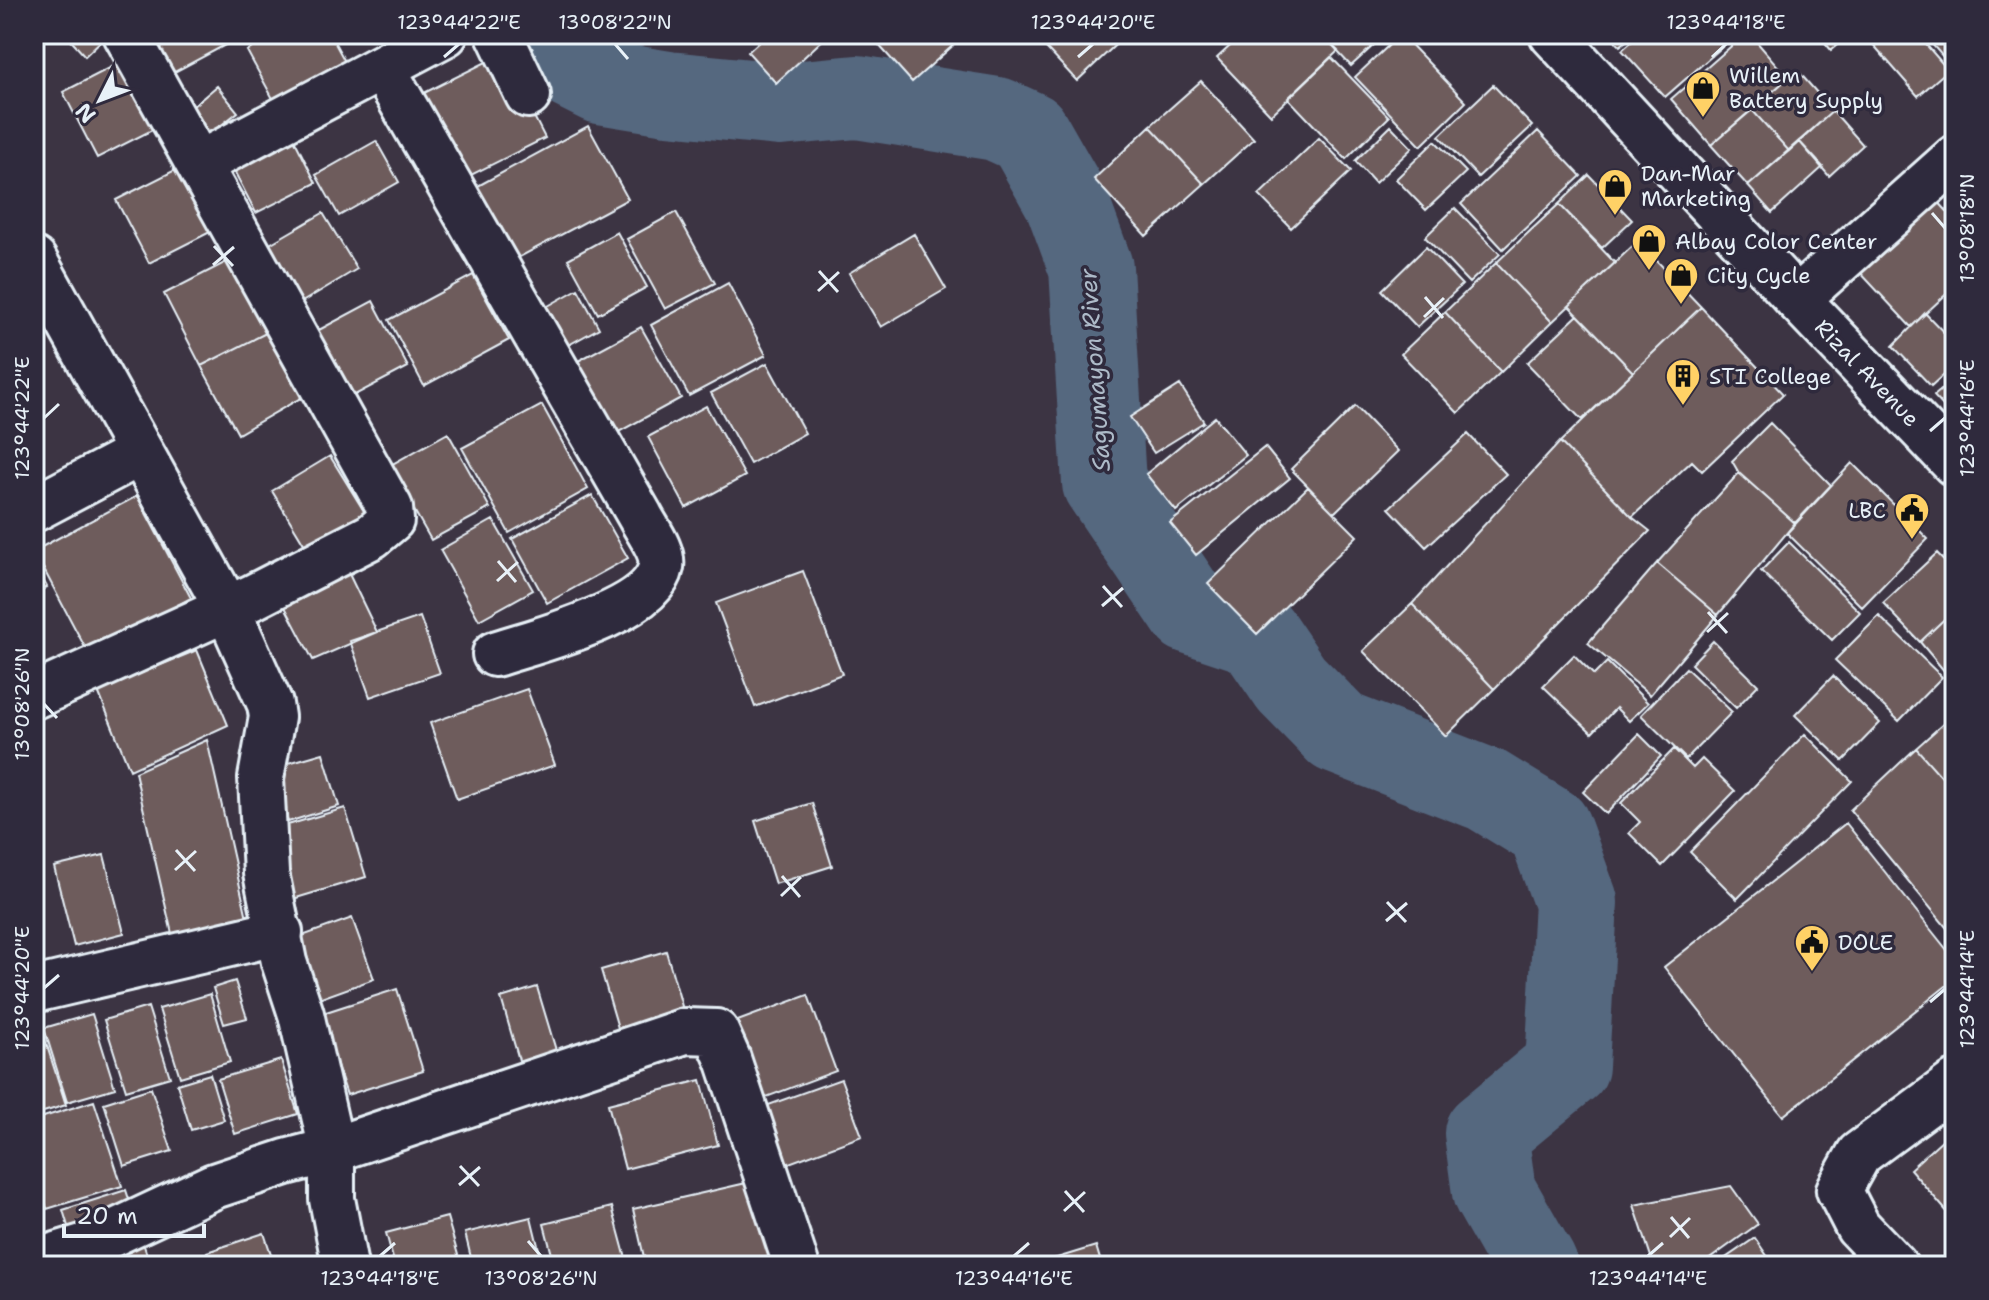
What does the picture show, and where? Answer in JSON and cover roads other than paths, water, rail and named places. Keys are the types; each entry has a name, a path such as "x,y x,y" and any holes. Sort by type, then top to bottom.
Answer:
{"street":[{"path":"34,696 227,608 372,536 391,520 390,508 126,34"},
{"path":"199,164 445,34"},
{"path":"499,34 528,95"},
{"name":"Rizal Avenue","path":"1552,34 1797,299 1955,464"},
{"path":"383,69 657,546 661,566 655,580 646,589 604,619 495,654"},
{"path":"1797,299 1955,158"},
{"path":"34,260 45,306 140,453 227,608 270,704 272,717 261,778 266,873 284,962 301,1014 332,1150 332,1199 345,1266"},
{"path":"34,509 140,453"},
{"path":"34,990 280,932"},
{"path":"34,1262 86,1246 214,1186 332,1150 685,1031 716,1032 728,1059 795,1265"},
{"path":"1895,1266 1858,1227 1839,1190 1859,1154 1955,1083"}],"waterway":[{"name":"Sagumayon River","path":"549,34 551,50 572,68 600,82 668,93 780,104 857,97 997,119 1028,133 1066,200 1091,268 1104,483 1191,612 1257,634 1291,684 1338,732 1487,790 1549,828 1576,902 1567,1066 1486,1133 1494,1192 1536,1266"}],"place":[{"name":"Willem Battery Supply","path":"1703,119"},
{"name":"Dan-Mar Marketing","path":"1615,217"},
{"name":"Albay Color Center","path":"1649,272"},
{"name":"City Cycle","path":"1681,306"},
{"name":"STI College","path":"1683,407"},
{"name":"LBC","path":"1912,541"},
{"name":"DOLE","path":"1812,973"}]}
